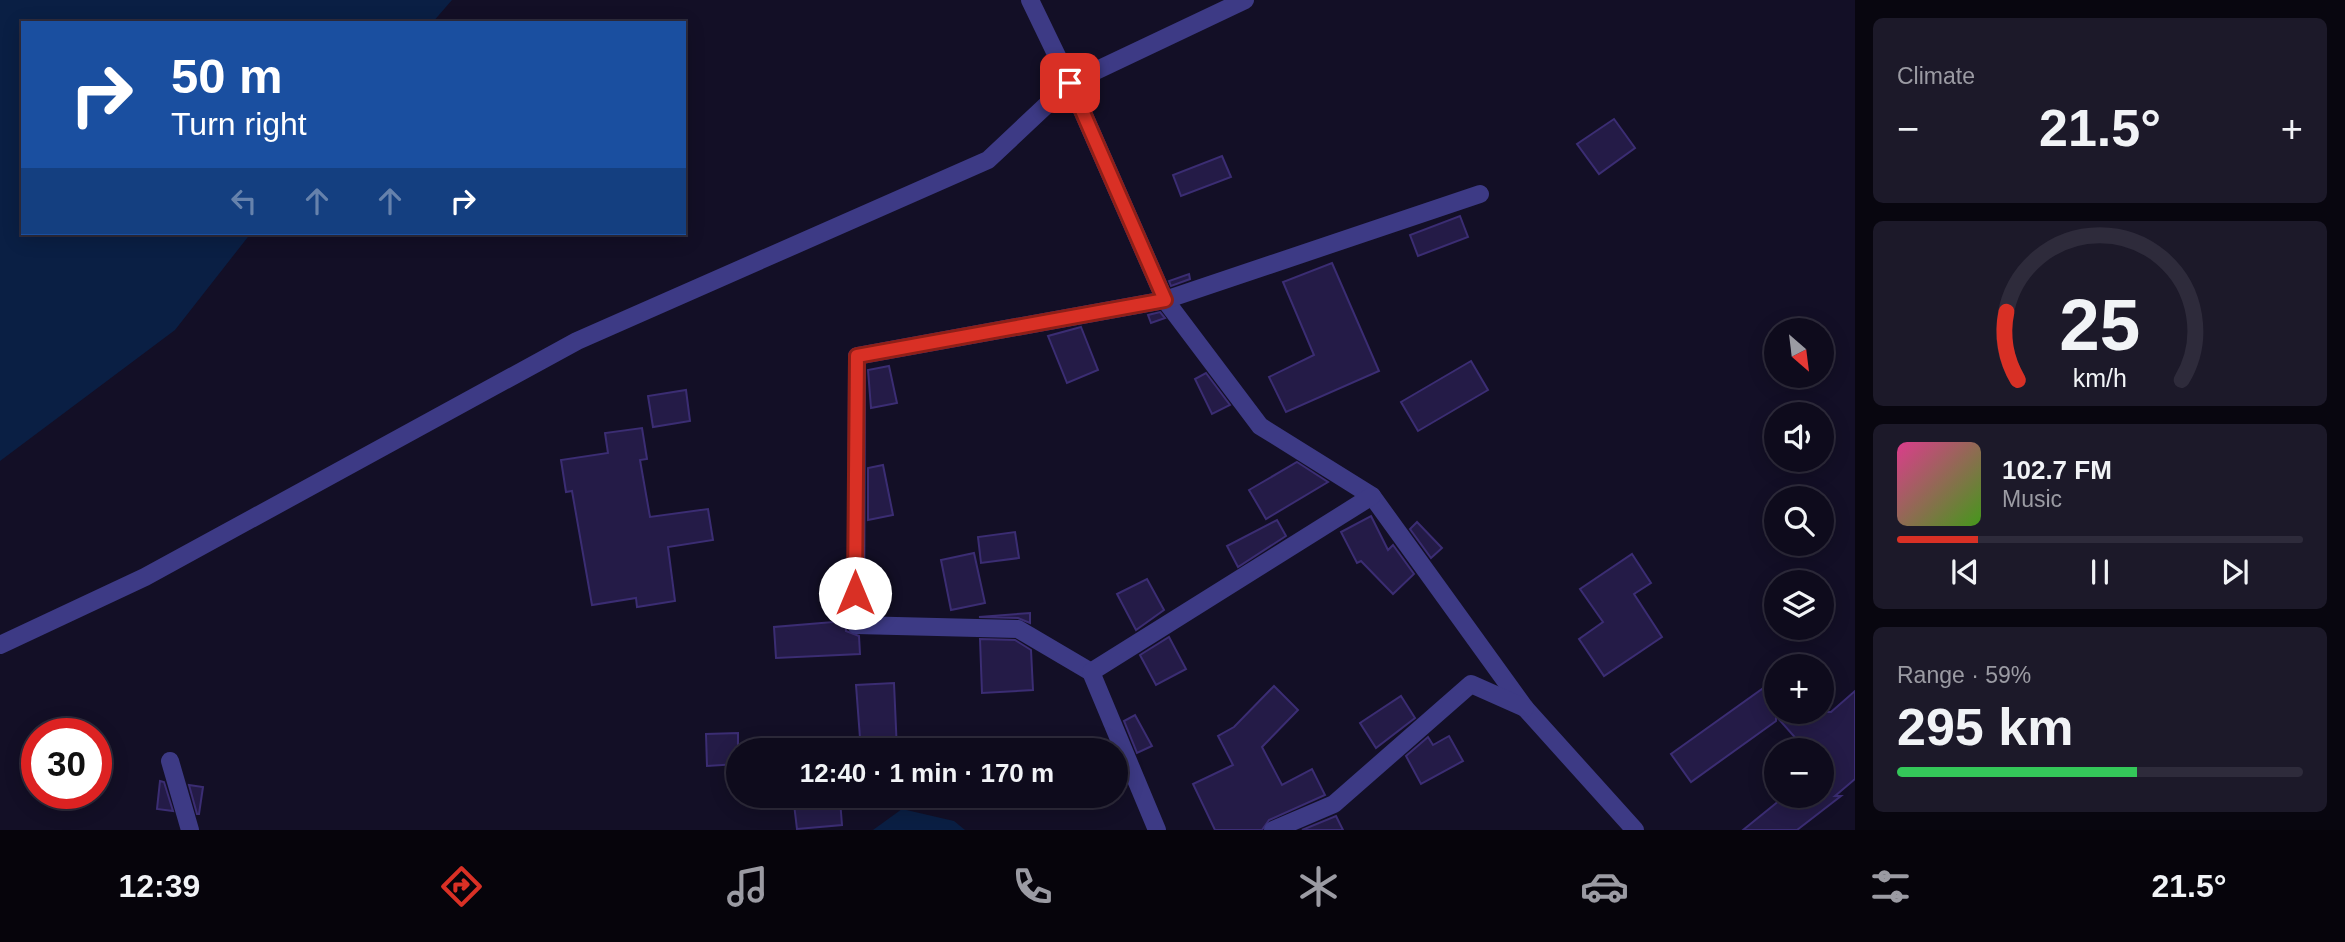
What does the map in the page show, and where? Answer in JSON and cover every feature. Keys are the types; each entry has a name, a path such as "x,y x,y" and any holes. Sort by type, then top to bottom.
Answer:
{"street":[{"path":"1030,0 1070,83 1165,300 1261,426 1372,496 1525,708 1635,830"},
{"path":"0,645 145,577 577,341 988,160 1070,83 1245,0"},
{"path":"1157,830 1091,672 1018,629 856,625 857,356 1165,300 1480,194"},
{"path":"1091,672 1372,496"},
{"path":"1273,830 1334,804 1471,684 1525,708"},
{"path":"170,761 190,830"}],"water":[{"path":"0,0 452,0 434,21 21,21 21,235 249,235 175,330 0,461"},
{"path":"902,809 954,821 965,830 873,830"}],"building":[{"path":"1614,119 1635,148 1599,174 1577,144"},
{"path":"1222,156 1231,177 1181,196 1173,175"},
{"path":"1460,216 1468,237 1418,256 1410,235"},
{"path":"1332,263 1379,371 1286,412 1269,377 1314,355 1283,282"},
{"path":"1189,274 1190,279 1171,286 1169,281"},
{"path":"1160,312 1165,318 1151,323 1148,315"},
{"path":"1081,327 1098,370 1067,383 1048,336"},
{"path":"1471,361 1488,390 1418,431 1401,402"},
{"path":"889,366 897,403 871,408 868,370"},
{"path":"1206,373 1230,405 1212,414 1195,379"},
{"path":"686,390 690,421 653,427 648,396"},
{"path":"642,428 647,459 640,460 650,517 708,509 713,540 668,547 675,601 637,607 636,598 592,605 572,491 566,492 561,460 608,453 605,433"},
{"path":"1297,462 1328,482 1266,519 1249,490"},
{"path":"883,465 893,515 868,520 868,468"},
{"path":"1371,516 1388,550 1393,545 1414,574 1393,594 1361,561 1357,563 1341,532"},
{"path":"1277,520 1286,536 1238,567 1227,546"},
{"path":"1417,522 1442,548 1431,558 1410,529"},
{"path":"1015,532 1019,558 981,563 978,537"},
{"path":"974,553 985,603 951,610 941,560"},
{"path":"1632,554 1651,583 1634,594 1662,637 1604,676 1579,639 1603,622 1580,589"},
{"path":"1147,579 1164,610 1136,630 1117,594"},
{"path":"1030,613 1030,623 1018,618 979,617"},
{"path":"845,621 846,631 859,636 860,654 776,658 774,627"},
{"path":"1169,637 1186,669 1156,685 1140,655"},
{"path":"980,639 1015,640 1031,650 1033,690 982,693"},
{"path":"894,683 896,738 860,738 856,685"},
{"path":"1274,686 1298,710 1262,747 1282,785 1312,769 1325,795 1269,820 1262,830 1215,830 1193,784 1233,765 1218,736 1234,727"},
{"path":"1764,688 1764,724 1772,724 1691,782 1671,754"},
{"path":"1855,691 1855,779 1835,796 1841,796 1834,801 1834,738 1795,738 1783,724 1834,724 1834,709"},
{"path":"1401,696 1415,718 1376,748 1360,723"},
{"path":"1135,715 1152,746 1137,753 1124,721"},
{"path":"738,733 738,738 726,738 726,765 707,766 706,734"},
{"path":"1449,736 1463,761 1421,784 1406,756 1428,737 1433,745"},
{"path":"160,781 164,782 173,811 157,809"},
{"path":"189,785 203,787 199,814 197,814"},
{"path":"794,808 841,808 842,825 797,829"},
{"path":"1770,808 1825,808 1797,830 1743,830"},
{"path":"1336,816 1343,830 1302,830"}],"route":[{"path":"855,593 857,356 1165,300 1070,83"}]}
